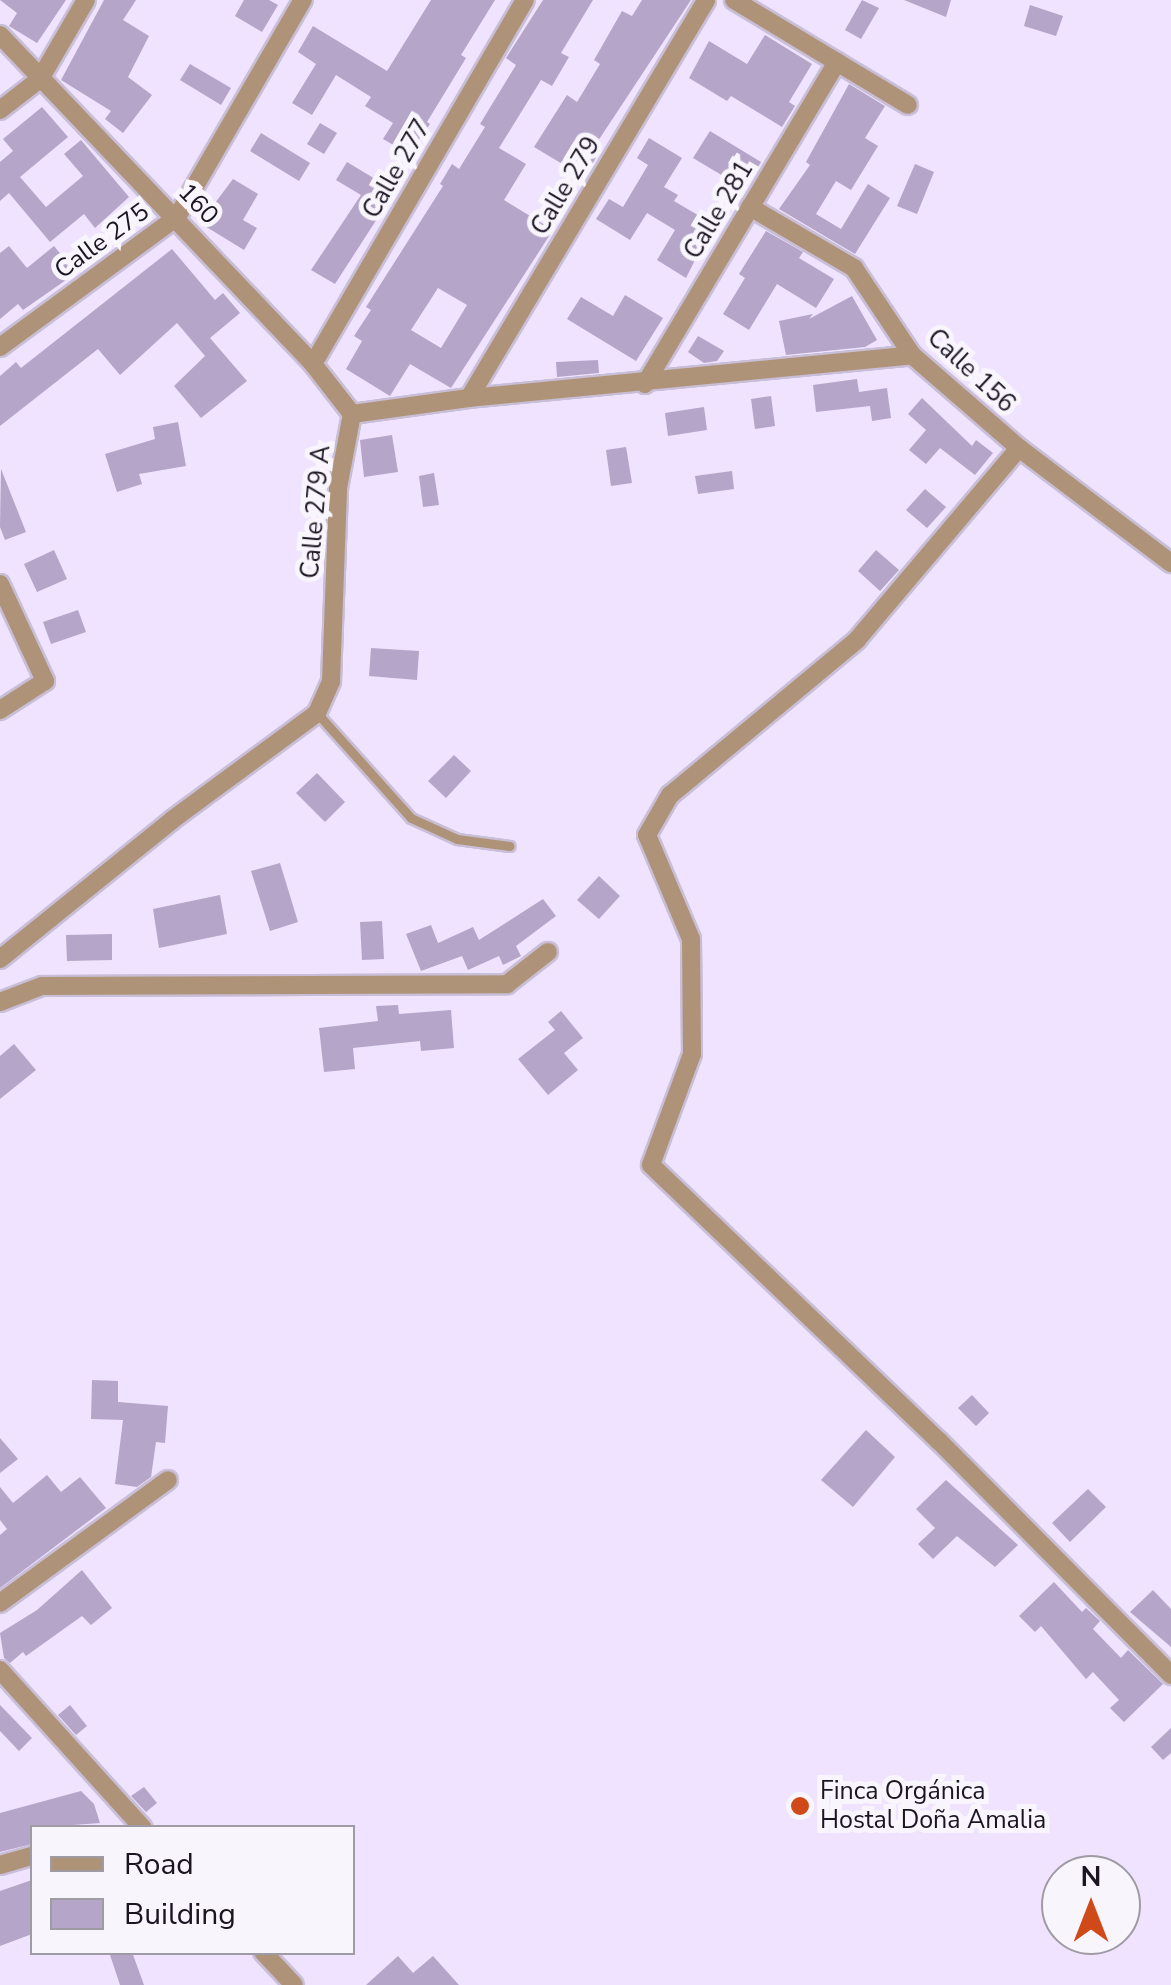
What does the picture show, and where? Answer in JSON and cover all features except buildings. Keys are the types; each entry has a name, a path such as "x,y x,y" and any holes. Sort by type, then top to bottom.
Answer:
{"street":[{"path":"0,110 40,78 86,0"},
{"name":"Calle 275","path":"0,347 177,217 303,0"},
{"name":"Calle 277","path":"314,364 524,0"},
{"name":"Calle 279","path":"469,398 706,0"},
{"path":"734,0 908,105"},
{"name":"160","path":"0,36 314,364 352,414"},
{"name":"Calle 281","path":"645,384 837,62"},
{"name":"Calle 156","path":"750,208 854,268 912,355 1019,448 1171,563"},
{"name":"Calle 279 A","path":"317,713 330,680 338,488 352,414 469,398 645,384 912,355"},
{"path":"1019,448 856,640 670,795 646,835 690,940 692,1054 651,1164 939,1441 1171,1675"},
{"path":"0,584 46,681 0,710"},
{"path":"0,959 172,820 317,713"},
{"path":"0,1002 42,986 507,984 548,952"},
{"path":"0,1603 168,1480"},
{"path":"0,1670 136,1825"},
{"path":"0,1865 30,1857"},
{"path":"266,1955 294,1985"}],"lane":[{"path":"317,713 411,818 458,839 510,846"}],"place":[{"name":"Finca Orgánica Hostal Doña Amalia","path":"800,1806"}]}
